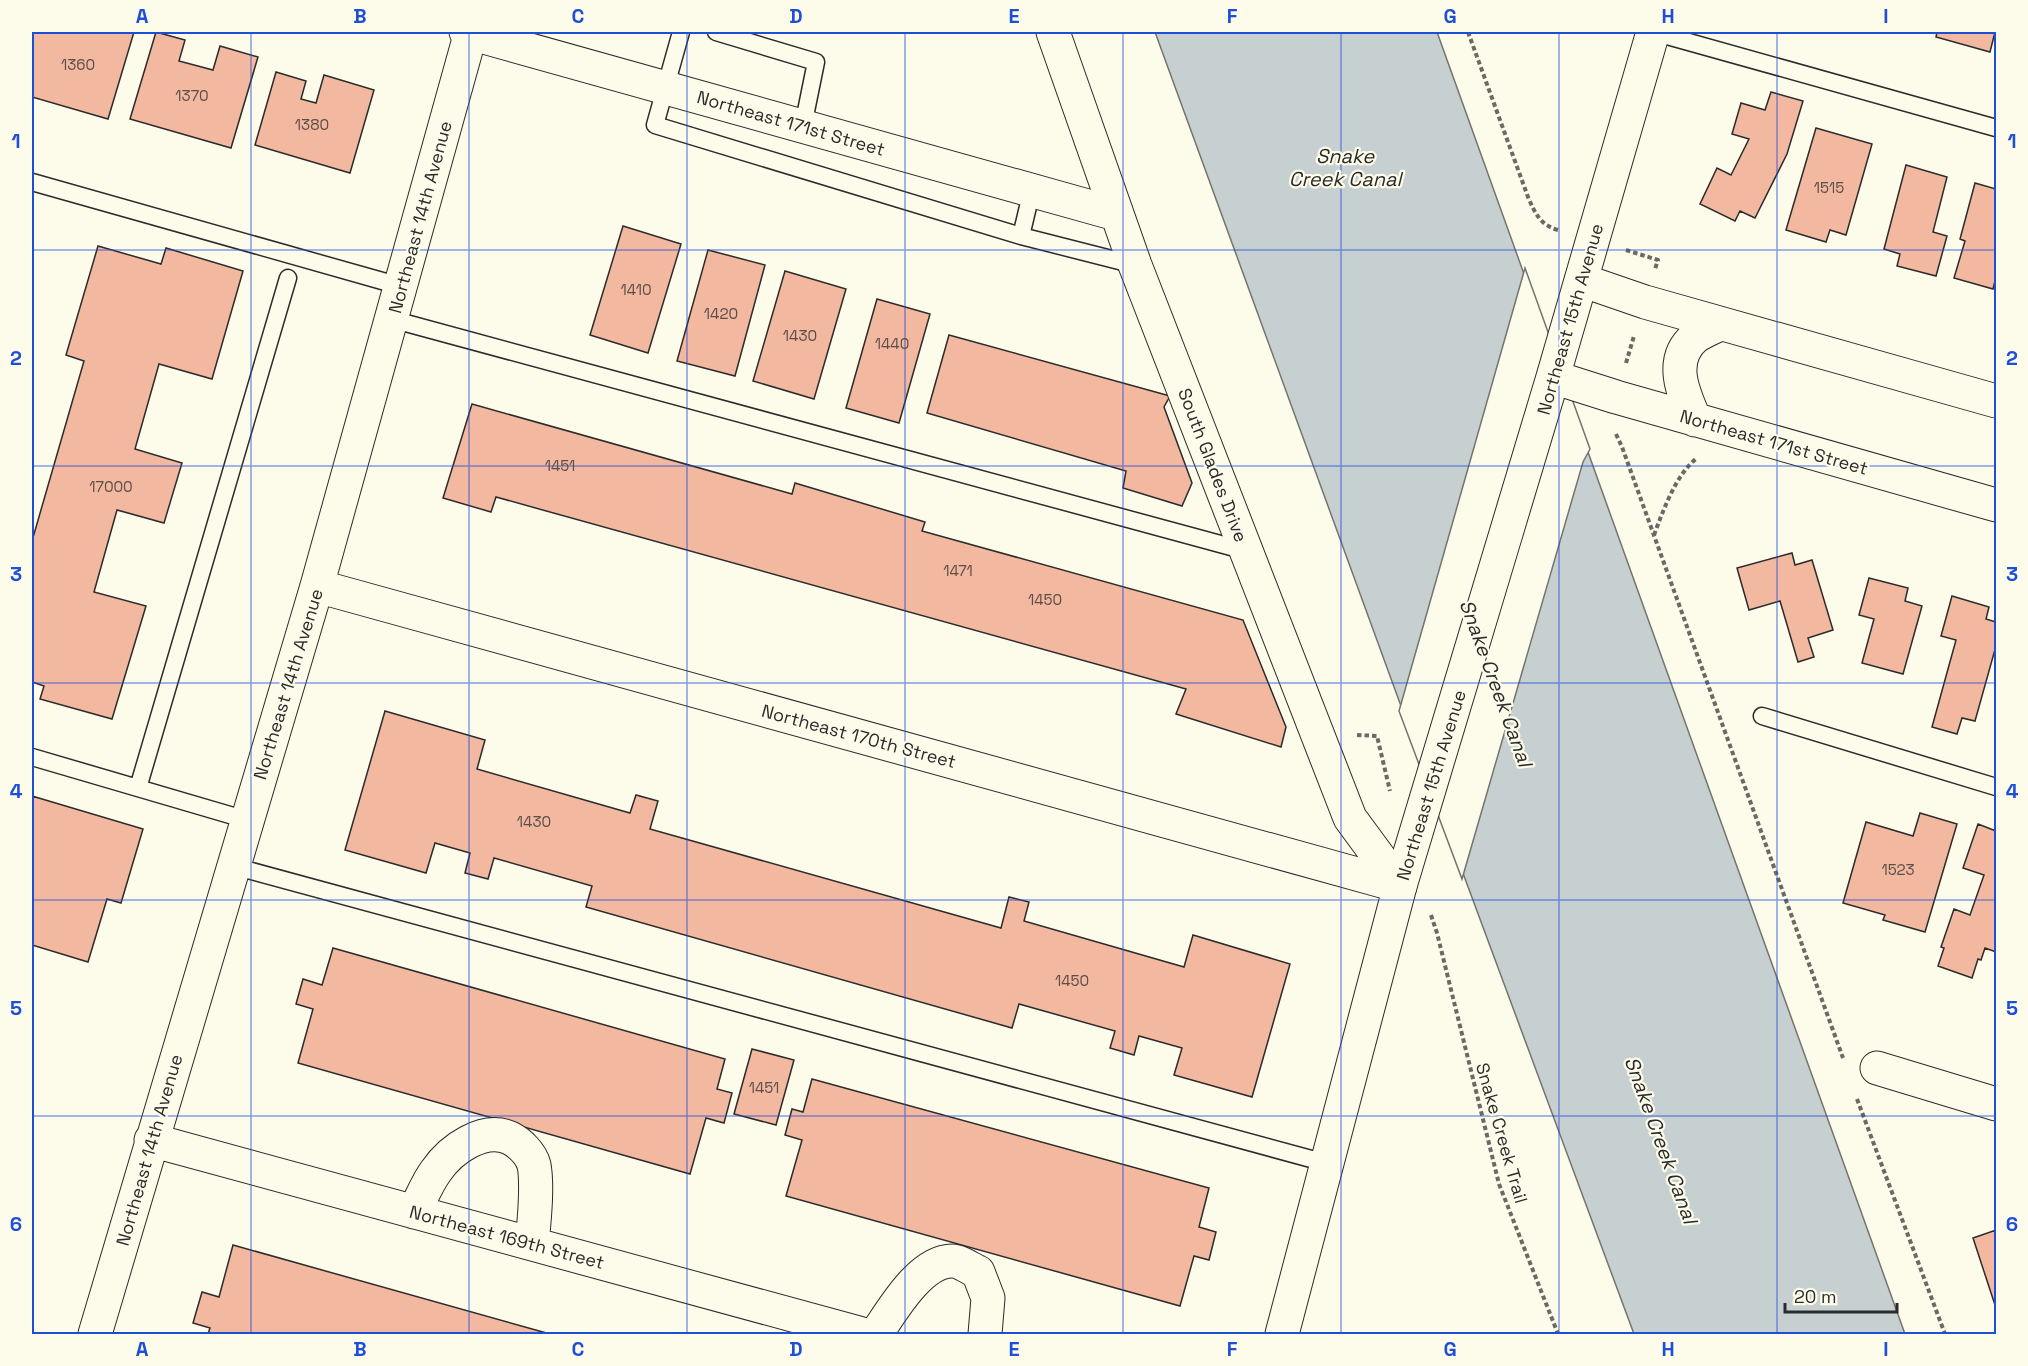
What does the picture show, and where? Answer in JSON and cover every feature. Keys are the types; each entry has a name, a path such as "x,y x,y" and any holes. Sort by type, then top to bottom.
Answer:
{"street":[{"name":"Northeast 171st Street","path":"469,32 1116,214"},
{"name":"Northeast 14th Avenue","path":"95,1335 317,586 469,32"},
{"name":"South Glades Drive","path":"1053,32 1116,214 1350,818 1400,886"},
{"name":"Northeast 15th Avenue","path":"1282,1335 1400,886 1553,377 1653,32"},
{"path":"1581,280 1720,324 1996,401"},
{"path":"1695,420 1680,380 1680,365 1684,351 1695,337 1720,324"},
{"name":"Northeast 171st Street","path":"1553,377 1695,420 1996,505"},
{"name":"Northeast 170th Street","path":"317,586 1400,886"},
{"path":"1862,1067 1996,1104"},
{"path":"414,1212 436,1170 462,1146 482,1135 502,1135 520,1143 534,1164 535,1206 532,1244"},
{"name":"Northeast 169th Street","path":"151,1140 862,1335"},
{"path":"876,1335 902,1295 922,1275 934,1265 953,1261 978,1272 987,1298 985,1335"}],"lane":[{"path":"681,32 655,125 1021,236 1136,265"},
{"path":"716,32 816,62 803,126"},
{"path":"1653,32 1996,128"},
{"path":"32,182 400,286"},
{"path":"1021,236 1032,190"},
{"path":"138,788 288,278"},
{"path":"391,319 1247,551"},
{"path":"1762,716 1996,787"},
{"path":"32,757 247,820"},
{"path":"233,866 1326,1163"}],"path":[{"path":"1468,32 1527,197 1537,219 1550,228"},
{"path":"1615,433 1862,1067"},
{"path":"1654,535 1665,506 1693,460"},
{"name":"Snake Creek Trail","path":"1437,933 1499,1184 1558,1335"},
{"path":"1857,1098 1945,1335"}],"water":[{"name":"Snake Creek Canal","path":"1155,32 1437,32 1905,1334 1634,1334 1405,717"}],"pier":[{"path":"1525,268 1590,449 1583,462 1462,879 1399,711"}],"building":[{"path":"32,32 134,32 108,119 32,97"},
{"path":"156,32 185,40 179,61 213,70 220,46 258,57 231,148 130,119"},
{"path":"1937,32 1995,32 1990,52 1936,37"},
{"path":"276,72 306,81 301,99 316,103 324,75 374,90 350,173 255,145"},
{"path":"1771,92 1803,101 1787,154 1755,218 1740,211 1735,221 1700,204 1717,168 1731,175 1749,139 1732,134 1741,103 1765,110"},
{"path":"1816,128 1872,144 1846,235 1830,230 1826,242 1786,230"},
{"path":"1906,165 1947,177 1933,232 1947,236 1936,276 1897,266 1900,254 1884,249"},
{"path":"1975,183 1996,189 1996,277 1993,289 1954,278 1965,241 1960,239"},
{"path":"623,226 681,244 648,353 590,335"},
{"path":"98,246 161,264 166,248 243,271 212,379 159,364 135,449 182,463 164,523 117,510 94,592 146,606 112,719 40,699 44,686 32,682 32,541 84,361 66,355"},
{"path":"708,250 765,265 735,376 677,361"},
{"path":"785,271 846,289 814,399 753,381"},
{"path":"877,299 930,314 899,423 846,408"},
{"path":"949,335 1170,396 1164,407 1192,483 1182,506 1123,488 1126,471 927,413"},
{"path":"472,404 792,494 795,483 925,522 922,531 1243,620 1286,727 1281,747 1176,714 1186,689 496,497 491,512 443,498"},
{"path":"1792,553 1795,565 1812,560 1833,630 1808,638 1814,657 1798,662 1780,601 1749,610 1737,568"},
{"path":"1869,578 1908,588 1905,601 1922,606 1903,674 1862,663 1874,619 1859,615"},
{"path":"1952,596 1989,607 1986,619 1996,622 1996,646 1975,721 1962,718 1957,734 1932,727 1956,640 1941,636"},
{"path":"385,711 485,740 477,769 630,813 636,795 658,801 650,829 1001,928 1009,897 1029,902 1024,921 1184,967 1193,935 1290,964 1252,1097 1174,1075 1182,1048 1139,1036 1134,1055 1110,1048 1115,1031 1019,1004 1012,1028 586,907 592,886 494,858 488,879 465,873 470,853 435,843 426,873 345,850"},
{"path":"32,796 143,829 121,903 107,899 88,962 32,945"},
{"path":"1920,813 1957,824 1925,932 1883,920 1885,915 1843,903 1866,822 1913,836"},
{"path":"1978,824 1996,831 1996,952 1985,948 1981,960 1978,959 1972,978 1938,966 1944,948 1941,947 1954,909 1970,915 1984,875 1963,868"},
{"path":"333,948 725,1059 717,1089 732,1093 724,1123 706,1118 690,1174 298,1063 313,1009 296,1004 303,979 322,985"},
{"path":"752,1049 794,1060 776,1125 734,1114"},
{"path":"812,1079 1209,1188 1199,1227 1216,1232 1209,1260 1194,1256 1180,1306 786,1196 802,1140 785,1135 792,1109 803,1112"},
{"path":"1996,1230 1996,1305 1995,1305 1973,1238"},
{"path":"233,1245 550,1334 208,1334 210,1328 193,1323 202,1292 219,1297"}]}
